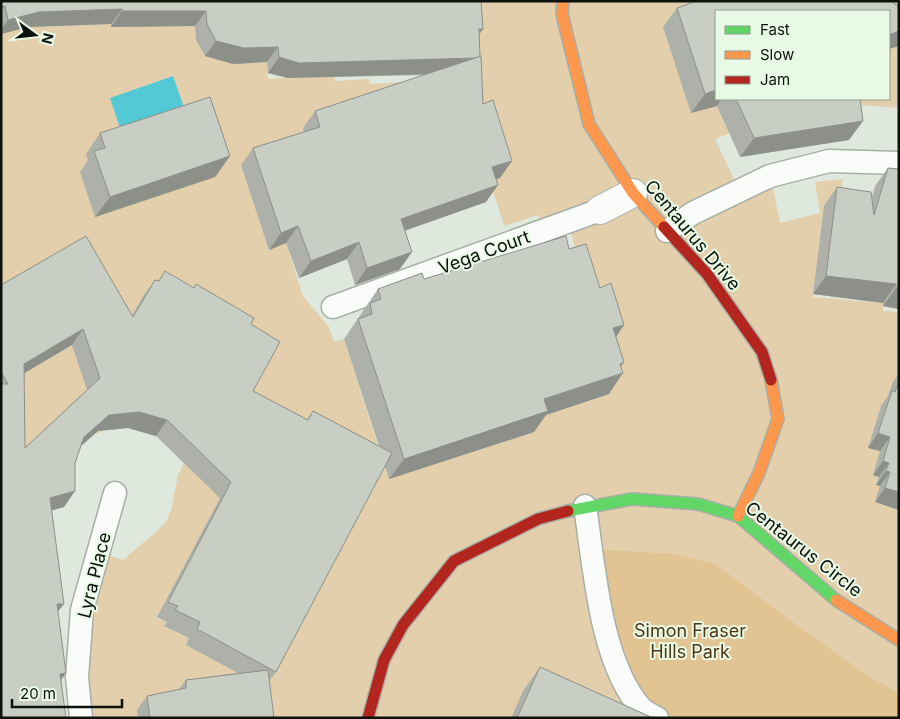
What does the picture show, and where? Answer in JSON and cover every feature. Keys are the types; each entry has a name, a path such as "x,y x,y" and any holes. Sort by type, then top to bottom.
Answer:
{"street":[{"name":"Centaurus Drive","path":"563,1 562,14 588,124 633,193 706,274 762,352 775,393 778,419 759,473 738,516"},
{"name":"Vega Court","path":"600,210 633,193"},
{"name":"Centaurus Circle","path":"368,718 374,687 384,660 403,624 454,561 538,519 585,506 632,499 683,502 738,516 833,598 899,640"}],"lane":[{"path":"666,230 694,212 770,176 829,161 899,164"},
{"name":"Vega Court","path":"333,307 600,210"},
{"name":"Lyra Place","path":"81,718 77,677 82,610 115,493"},
{"path":"585,506 604,625 618,671 642,709 658,718"}],"green space":[{"path":"470,1 899,1 898,108 860,105 730,133 715,139 739,190 669,231 771,178 780,223 820,213 815,182 843,179 839,208 824,206 813,297 883,303 883,311 899,312 899,693 870,677 642,709 523,692 511,718 262,718 138,710 138,718 81,718 98,552 123,560 158,530 167,520 171,510 178,475 184,463 173,407 95,434 79,404 29,472 1,387 115,320 1,295 1,34 29,27 111,24 111,27 167,26 194,12 196,40 205,56 236,61 236,64 267,62 268,79 335,76 335,81 369,79 370,84 437,80","holes":["308,146 500,177 490,181 504,226 538,215 546,230 568,222 579,263 533,432 473,452 466,429 381,455 344,339 334,342 329,327 303,296 286,243 269,250","225,489 231,669 186,645 189,638 165,626 167,622 157,617"]},
{"name":"Simon Fraser Hills Park","path":"591,549 673,554 715,564 870,677 899,693 899,718 657,718 618,671"}],"water":[{"path":"173,76 185,110 121,131 110,98"}],"building":[{"path":"1,1 481,1 483,29 479,29 480,57 476,58 299,63 279,57 278,47 244,48 216,41 207,24 206,11 122,11 122,9 39,12 8,20 5,6 1,7"},
{"path":"696,1 893,1 894,4 899,6 899,31 890,35 890,10 715,10 715,90 705,94 677,8"},
{"path":"481,56 483,104 493,100 512,161 492,167 498,185 401,219 412,252 367,268 359,242 311,261 298,226 281,233 253,148 320,127 315,111"},
{"path":"210,97 230,156 110,197 94,151 105,148 100,133"},
{"path":"736,100 860,100 863,121 754,138"},
{"path":"888,168 899,169 899,288 896,288 896,284 826,276 837,187 871,192 874,215"},
{"path":"86,236 133,317 155,280 159,281 165,271 194,288 196,284 254,318 251,324 280,342 253,391 308,420 313,411 392,453 276,672 197,629 200,622 175,610 178,606 168,602 231,482 167,420 139,412 109,415 84,437 75,463 75,491 50,498 64,604 57,604 66,673 60,674 66,718 1,718 1,384 8,384 1,372 1,285","holes":["83,329 100,378 25,448 24,364"]},
{"path":"566,236 569,249 586,244 600,288 611,283 624,325 613,328 624,362 620,364 623,373 544,399 548,411 404,459 358,319 372,314 370,303 381,299 378,289 422,273 424,279"},
{"path":"899,381 899,492 885,488 890,472 886,471 889,463 883,461 890,437 878,433 892,391 895,392"},
{"path":"540,667 653,718 517,718"},
{"path":"268,670 274,718 150,718 147,696 186,688 186,680"}],"traffic: fast":[{"path":"568,511 632,499 698,504 738,516 836,600"}],"traffic: slow":[{"path":"563,1 562,14 589,124 633,193 664,227"},
{"path":"738,516 759,473 778,419 771,380"},
{"path":"836,600 899,640"}],"traffic: jam":[{"path":"664,227 707,274 762,352 771,380"},
{"path":"368,718 384,660 403,625 454,561 538,519 568,511"}]}
